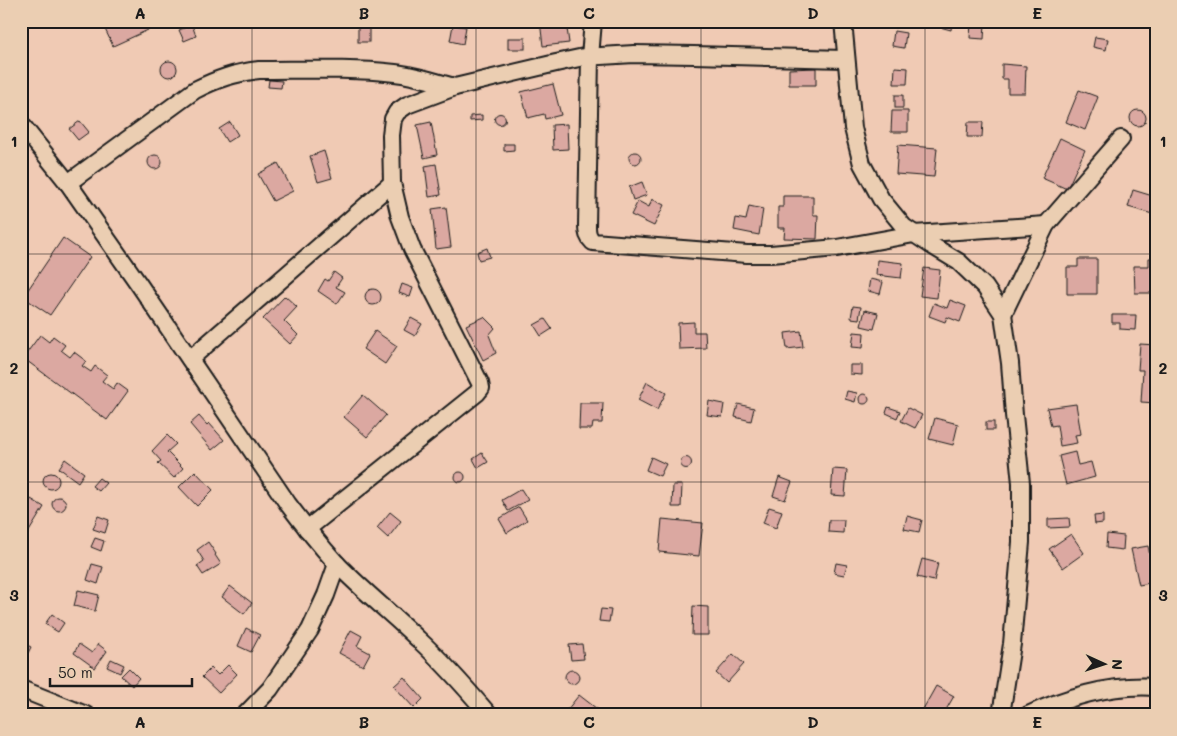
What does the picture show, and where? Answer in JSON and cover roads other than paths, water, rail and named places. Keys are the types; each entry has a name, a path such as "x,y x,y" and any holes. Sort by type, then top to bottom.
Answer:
{"street":[{"path":"594,21 590,57 587,226 587,233 593,242 746,254 771,254 837,248 914,234 1046,225"},
{"path":"843,21 853,128 862,164 881,199 904,227 959,262 985,287 1002,314 1010,363 1021,483 1021,542 1012,644 1001,715"},
{"path":"307,529 481,388 412,249 400,217 392,183 391,135 393,119 397,112 407,105 455,87 556,62 590,57 634,54 846,59"},
{"path":"68,183 195,90 229,75 259,70 352,70 396,73 455,87"},
{"path":"21,124 68,183 307,529 337,564 418,638 461,682 488,715"},
{"path":"1002,314 1046,225 1121,139"},
{"path":"190,359 392,183"},
{"path":"245,715 270,689 310,630 326,595 337,564"},
{"path":"1028,715 1068,699 1112,689 1156,688"},
{"path":"21,689 86,715"}]}
